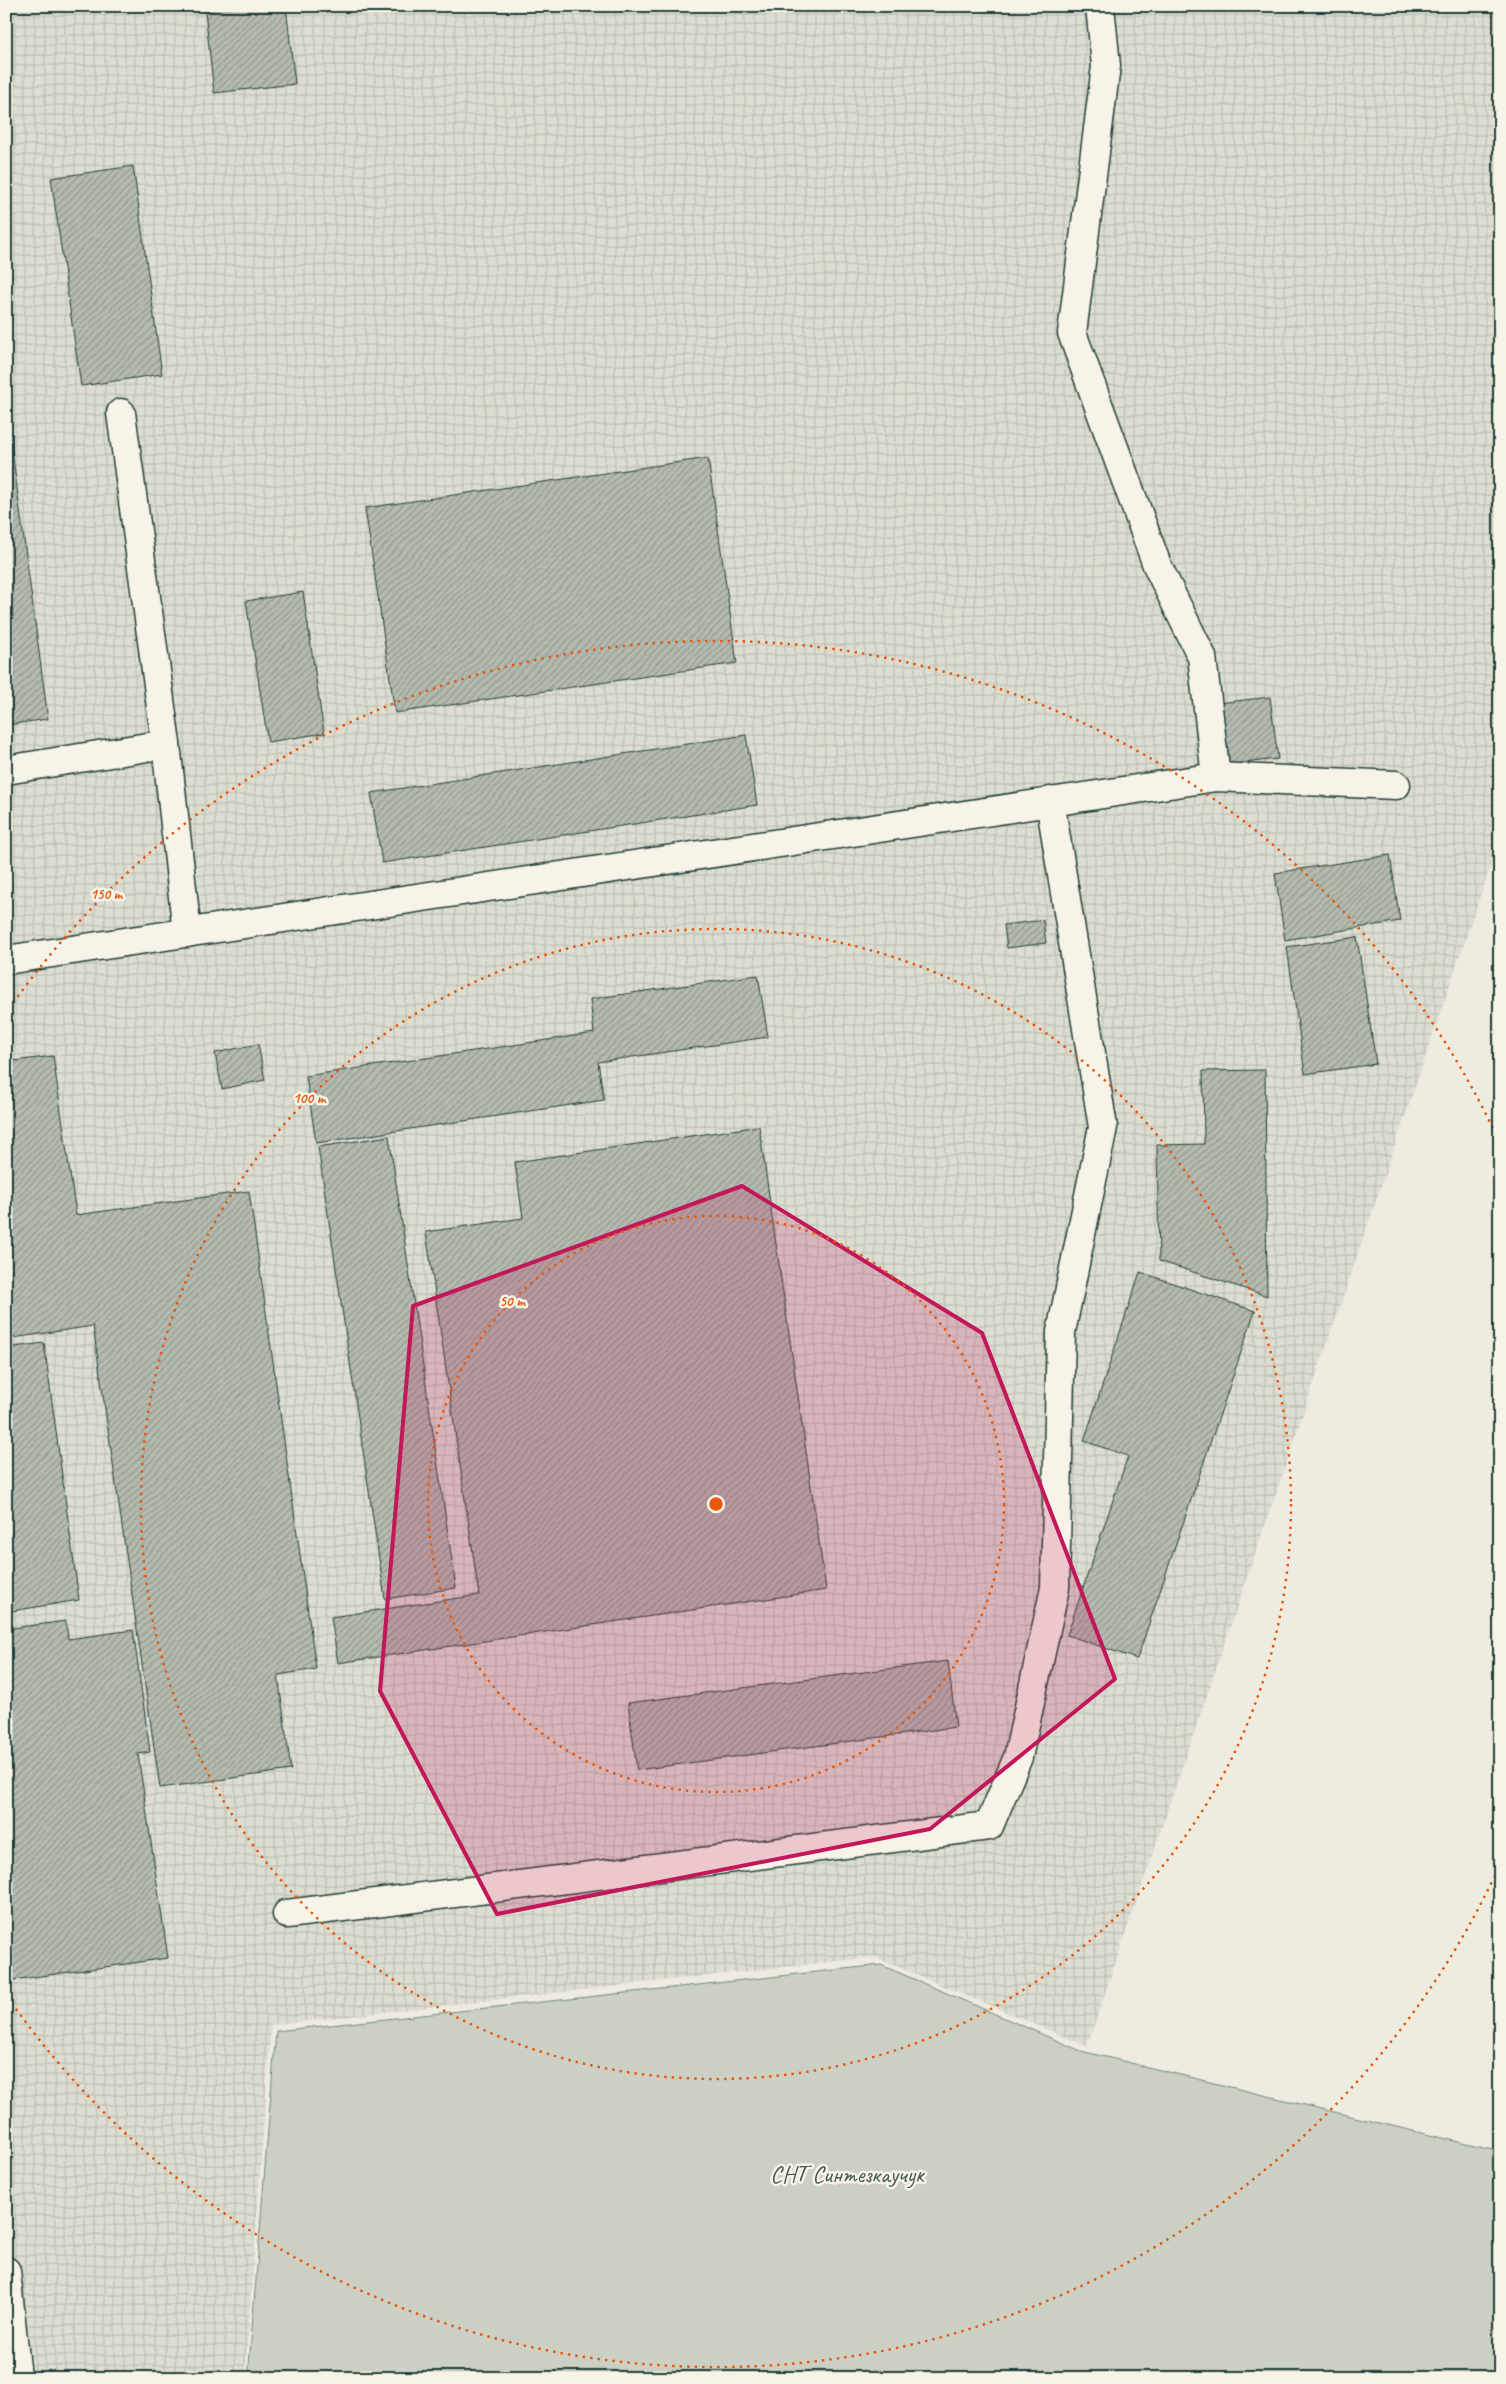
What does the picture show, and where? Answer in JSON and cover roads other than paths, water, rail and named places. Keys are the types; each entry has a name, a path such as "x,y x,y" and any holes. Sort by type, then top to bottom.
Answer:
{"street":[{"path":"1100,6 1106,66 1072,333 1157,565 1202,657 1216,777"},
{"path":"121,413 166,744 187,933"},
{"path":"6,770 166,744"},
{"path":"6,960 1216,777 1396,785"},
{"path":"287,1914 989,1826 1018,1757 1055,1588 1061,1332 1103,1127 1050,801"},
{"path":"6,2271 17,2378"}],"park label":[{"name":"СНТ Синтезкаучук","path":"847,2174"}]}
